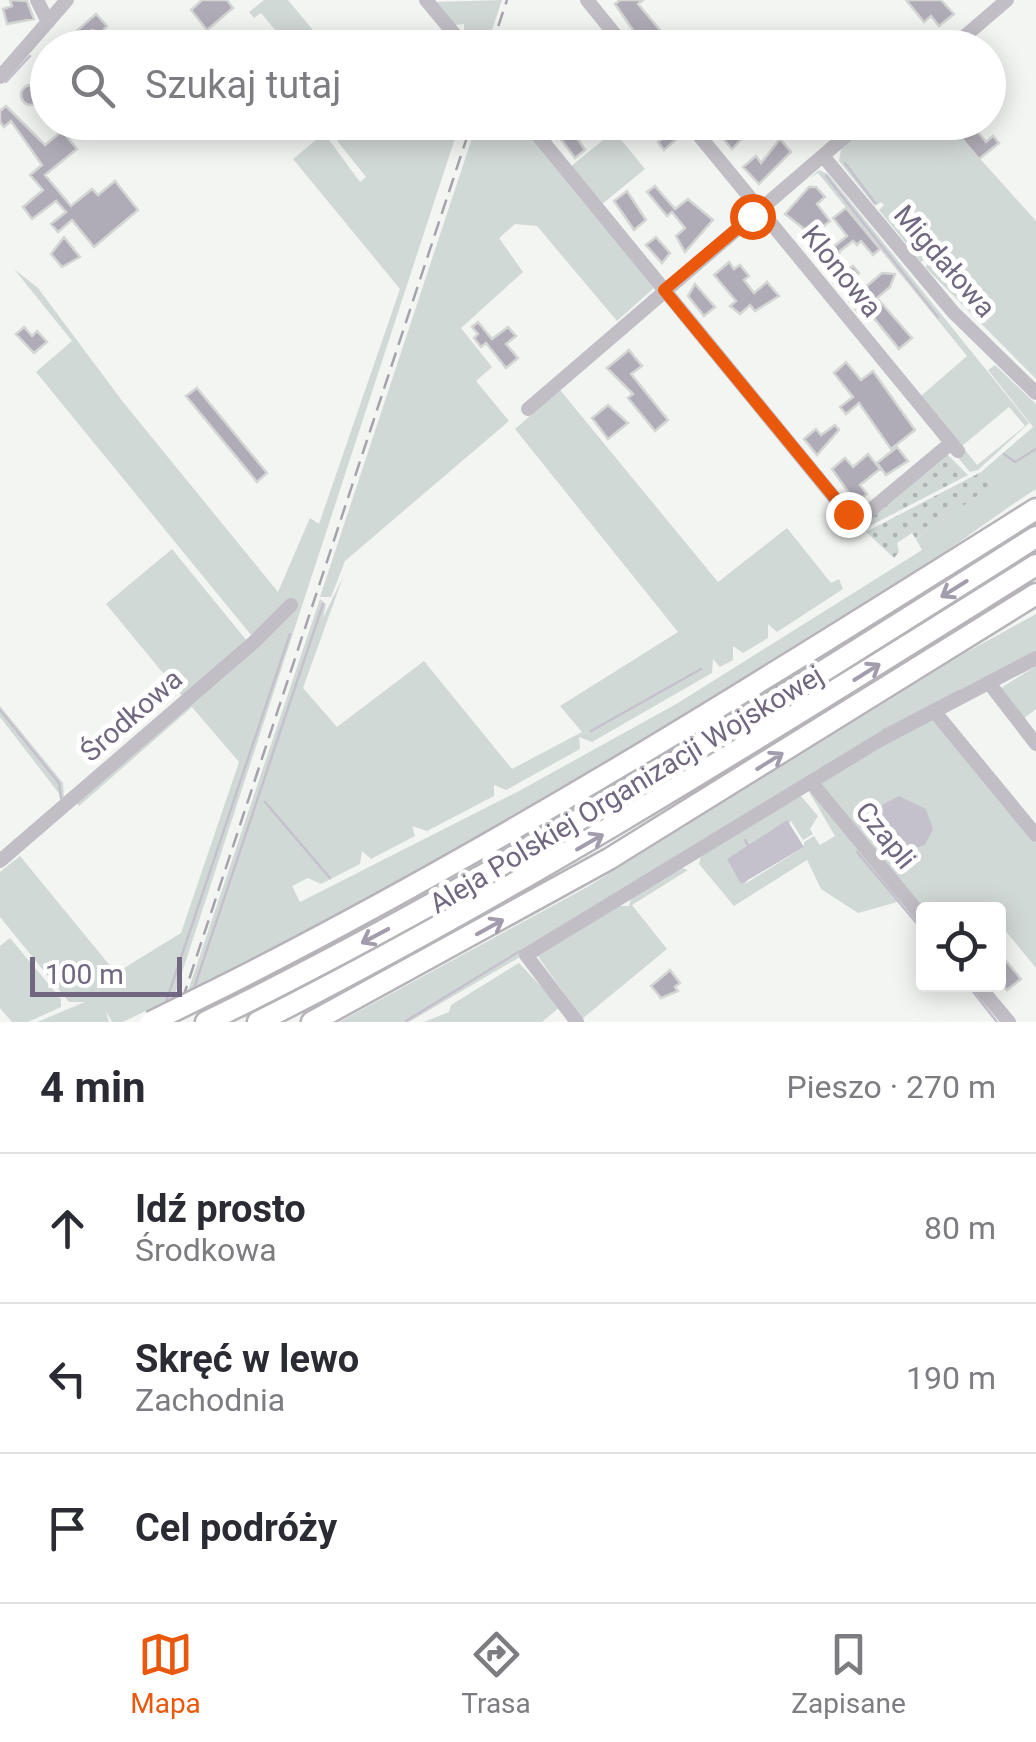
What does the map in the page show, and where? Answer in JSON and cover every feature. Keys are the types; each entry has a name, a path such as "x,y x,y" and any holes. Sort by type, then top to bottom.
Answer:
{"highway":[{"path":"151,1022 434,876 614,773 1036,509"},
{"name":"Aleja Polskiej Organizacji Wojskowej","path":"209,1020 376,936 578,822 1036,537"},
{"name":"Aleja Polskiej Organizacji Wojskowej","path":"258,1022 394,952 638,814 1036,565"},
{"path":"312,1022 609,860 1036,594"}],"street":[{"path":"37,0 48,22"},
{"path":"41,30 67,0"},
{"path":"426,0 451,30"},
{"path":"587,0 611,30"},
{"path":"972,30 1007,0"},
{"path":"0,77 30,43"},
{"path":"542,140 664,290"},
{"name":"Klonowa","path":"664,290 855,523 955,447 703,140"},
{"path":"528,408 841,140"},
{"name":"Migdałowa","path":"823,156 953,312 1036,393"},
{"name":"Środkowa","path":"0,861 254,642 290,604"},
{"path":"576,1022 526,956 811,782 1036,658"},
{"path":"989,683 1036,744"},
{"path":"934,711 1036,836"},
{"name":"Czapli","path":"811,782 916,909"},
{"path":"985,992 1009,1022"}],"shaded area":[{"path":"264,0 288,0 313,30 275,30 261,13 254,18 249,12"},
{"path":"419,0 451,30 444,30"},
{"path":"502,0 492,30 464,30 464,24 454,25 435,2"},
{"path":"316,140 329,140 360,182 366,177 338,142 454,140 174,997 123,1022 112,1022 106,1011 109,1022 37,1022 85,1002 69,1002 0,917 0,872 20,856 116,973 181,933 239,762 192,707 79,806 75,801 296,600 251,635 36,372 72,341 14,269 38,288 123,402 278,592 310,518 319,524 400,289 293,159"},
{"path":"471,140 536,140 655,287 617,321 537,226 515,224 499,238 523,272 461,328 492,367 476,381 509,421 345,561 331,597 320,597"},
{"path":"603,140 621,140 645,169 601,205 570,167"},
{"path":"847,140 963,140 1036,221 1036,379 925,267 930,262 927,258 921,262 879,210 884,205 881,202 875,206 839,161 842,144"},
{"path":"819,170 828,174 1029,423 978,470 970,472 955,454 961,444 921,396 967,356 818,173 810,178","holes":["1009,407 1025,426 977,465 962,446"]},
{"path":"995,365 1036,404 1036,489 917,570 557,790 374,894 188,991 320,599 326,604 323,618 343,577 303,688 337,727 424,661 512,769 582,732 560,706 678,632 515,429 560,390 718,582 787,528 831,583 839,579 843,589 777,632 768,624 768,638 743,653 733,646 733,660 720,667 713,659 712,673 592,742 579,737 580,749 506,790 494,785 494,796 427,831 412,826 415,836 371,859 362,851 360,864 321,884 308,878 292,886 300,902 519,791 678,703 922,550 916,539 991,485 981,472 1033,427 988,370"},
{"path":"947,454 968,475 864,529 862,523"},
{"path":"981,472 992,485 916,539 912,533 897,543 899,552 894,558 866,532"},
{"path":"1036,548 1036,555 860,665 858,661"},
{"path":"172,549 247,641 182,696 106,604"},
{"path":"1036,614 1036,654 409,1022 339,1022 589,886 965,653"},
{"path":"1036,666 1036,709 1023,719 1001,688"},
{"path":"784,677 780,684 712,727 573,810 362,928 219,1002 220,996"},
{"path":"793,701 797,703 492,889 254,1015 227,1022 505,875"},
{"path":"0,706 63,783 64,800 0,717"},
{"path":"932,719 1036,843 1036,968 1006,932 1006,902 918,902 820,789 821,781 876,746"},
{"path":"808,790 901,901 858,913 821,889 807,860 734,906 699,864 701,856 800,795 818,816 810,829 813,834 803,840 791,821 745,884 804,847 804,842 814,836 820,845 835,836"},
{"path":"899,796 926,809 933,829 925,845 890,855 868,836 866,829 882,805"},
{"path":"787,820 804,847 741,884 727,859"},
{"path":"682,868 688,870 632,905 667,949 582,1019 537,955 618,906 629,906 631,898"},
{"path":"10,938 61,999 61,1007 28,1022 12,1022 0,1008 0,946"},
{"path":"519,963 560,1007 542,1022 424,1022 449,1012 451,1005"}],"building":[{"path":"10,0 27,1 34,19 7,24 3,9 12,6"},
{"path":"202,0 227,0 233,8 207,30 191,10"},
{"path":"620,0 643,0 638,4 660,30 633,30 615,4"},
{"path":"906,0 941,0 954,14 939,26 931,16 924,22"},
{"path":"96,14 107,26 104,30 78,30"},
{"path":"27,85 30,105 21,99 21,91"},
{"path":"6,106 30,130 30,140 40,140 45,145 51,140 70,140 77,149 45,175 71,206 92,189 98,195 115,181 138,210 94,247 72,220 58,232 51,224 66,212 56,201 32,219 23,207 43,190 30,175 42,165 11,121 4,127 0,122 0,111"},
{"path":"562,140 579,140 585,150 575,158"},
{"path":"661,140 676,140 664,150 658,142"},
{"path":"724,140 741,140 732,149"},
{"path":"779,140 791,152 759,184 743,167 756,156 761,163"},
{"path":"963,140 996,140 999,143 979,159"},
{"path":"655,186 675,209 688,199 713,220 685,252 676,236 685,228 672,212 667,216 647,192"},
{"path":"809,187 816,187 825,197 817,204 830,221 812,235 785,214"},
{"path":"627,191 646,220 634,230 614,201"},
{"path":"846,208 880,249 873,255 861,241 857,245 853,241 840,251 838,258 847,270 853,266 859,273 846,284 831,266 828,269 811,242 819,235 831,249 847,236 833,218"},
{"path":"64,237 80,257 62,267 51,254"},
{"path":"656,237 670,253 662,263 646,245"},
{"path":"729,262 734,269 740,265 749,276 744,280 754,293 767,282 779,296 755,311 750,305 740,314 730,306 736,301 714,275"},
{"path":"882,273 895,274 890,287 877,298 912,338 899,349 864,306 857,311 849,301"},
{"path":"695,284 715,307 704,316 688,296"},
{"path":"478,322 492,339 508,327 516,336 506,344 518,358 506,368 486,343 481,347 474,338 478,334 472,327"},
{"path":"24,327 32,336 37,331 47,342 34,353 16,334"},
{"path":"629,350 642,366 631,374 668,420 655,431 628,398 633,394 607,368"},
{"path":"846,362 861,380 873,371 915,430 891,449 859,403 846,414 840,407 853,397 834,373"},
{"path":"197,388 267,473 257,482 186,396"},
{"path":"608,405 628,423 608,439 592,418"},
{"path":"835,425 839,430 817,455 804,439 816,429 821,435"},
{"path":"897,447 908,461 886,475 877,463"},
{"path":"868,454 880,469 860,485 867,494 856,503 832,469 845,458 853,467"},
{"path":"1006,961 1021,979 1006,989"},
{"path":"670,970 680,983 675,987 678,991 661,998 651,986"}],"waterway":[{"path":"6,82 30,56"},
{"path":"845,163 875,203"},
{"path":"826,176 938,317"},
{"path":"1004,454 1015,462 1036,449"},
{"path":"193,991 323,604"},
{"path":"166,1002 290,634"},
{"path":"591,731 701,669"},
{"path":"882,731 959,691"},
{"path":"0,710 59,783 61,798"},
{"path":"265,802 330,878"},
{"path":"745,840 748,845"},
{"path":"857,852 916,922"},
{"path":"406,1021 520,951"},
{"path":"973,992 997,1022"}],"railway":[{"path":"497,30 507,0"},
{"path":"175,1022 466,140"}],"route":[{"path":"752,216 664,290 848,514"}]}
